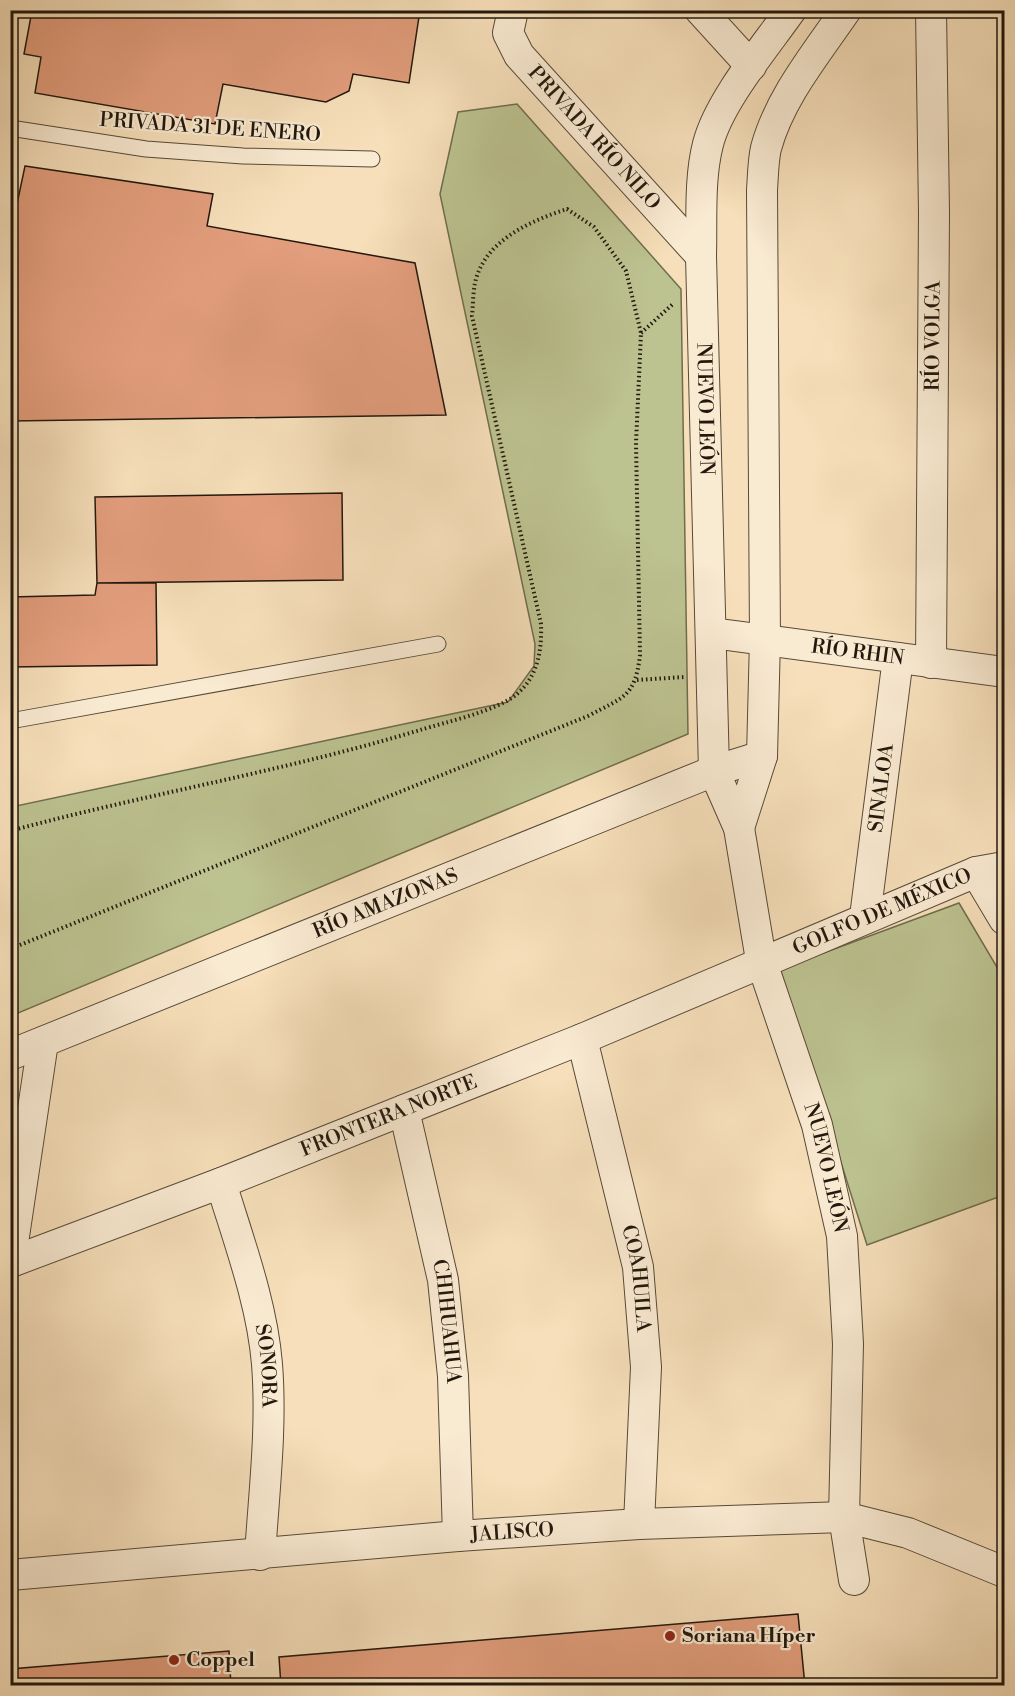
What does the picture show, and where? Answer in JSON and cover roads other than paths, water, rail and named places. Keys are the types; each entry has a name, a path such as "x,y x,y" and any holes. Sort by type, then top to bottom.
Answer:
{"street":[{"name":"PRIVADA RÍO NILO","path":"513,10 508,33 519,55 701,256"},
{"path":"700,10 751,66"},
{"name":"NUEVO LEÓN","path":"791,10 726,106 708,144 701,256 714,771 739,828 761,960 817,1125 842,1236 849,1344 844,1517 854,1581"},
{"name":"NUEVO LEÓN","path":"739,828 762,756 765,639 762,190 766,150 776,121 794,87 846,10"},
{"name":"RÍO VOLGA","path":"931,10 934,225 931,663"},
{"name":"RÍO RHIN","path":"712,633 1005,672"},
{"name":"SINALOA","path":"865,917 898,658"},
{"name":"RÍO AMAZONAS","path":"10,1055 714,771 762,756"},
{"path":"990,869 1005,919"},
{"name":"GOLFO DE MÉXICO","path":"761,960 990,869"},
{"name":"FRONTERA NORTE","path":"11,1262 221,1183 404,1110 582,1038 761,960"},
{"name":"COAHUILA","path":"582,1038 638,1267 646,1367 639,1524"},
{"path":"11,1262 43,1042"},
{"name":"CHIHUAHUA","path":"404,1110 443,1280 453,1376 458,1536"},
{"name":"SONORA","path":"221,1183 254,1294 267,1364 267,1429 260,1555"},
{"name":"JALISCO","path":"10,1575 458,1536 639,1524 844,1517 908,1533 1005,1572"}],"lane":[{"name":"PRIVADA 31 DE ENERO","path":"10,128 146,149 243,156 372,159"},
{"path":"10,722 438,644"}],"place":[{"name":"Soriana Híper","path":"670,1636"},
{"name":"Coppel","path":"174,1660"}]}
